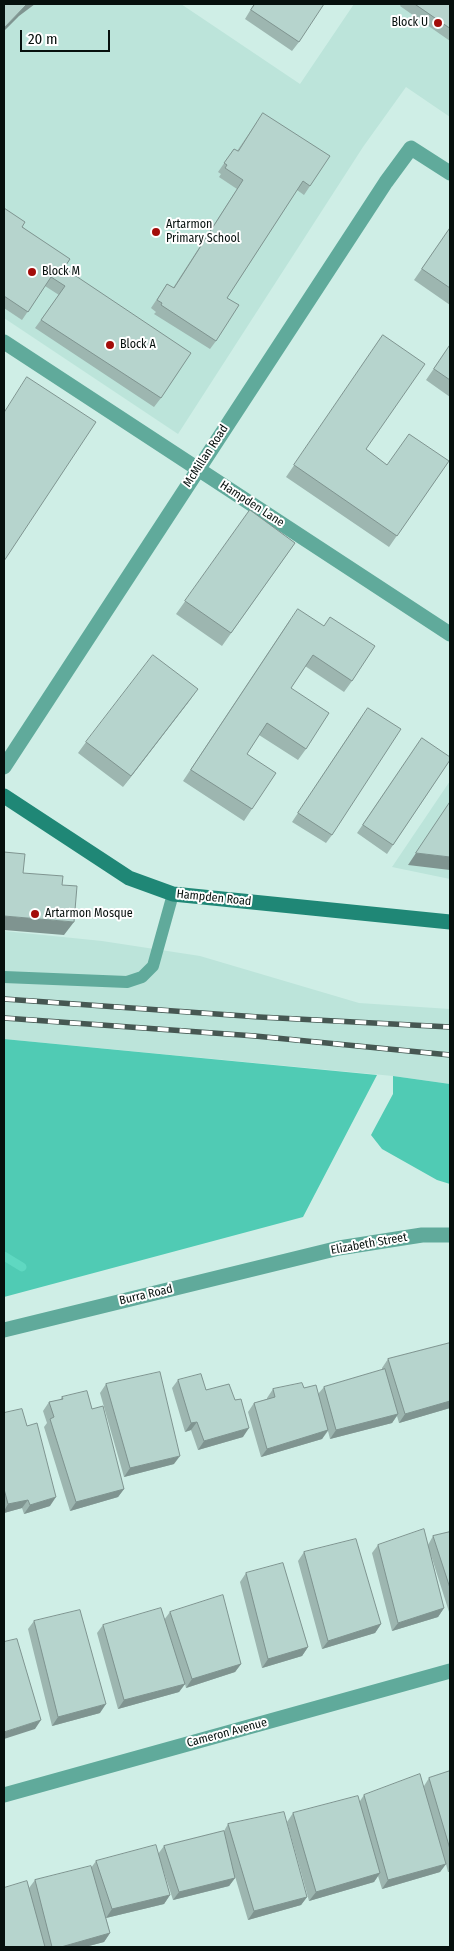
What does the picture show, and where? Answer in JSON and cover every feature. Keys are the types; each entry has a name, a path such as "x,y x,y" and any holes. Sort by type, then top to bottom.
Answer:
{"street":[{"name":"McMillan Road","path":"4,767 386,182 411,148 450,173"},
{"name":"Hampden Lane","path":"4,342 450,634"},
{"name":"Hampden Road","path":"4,796 129,878 173,894 450,922"},
{"name":"Elizabeth Street","path":"288,1261 379,1240 422,1235 450,1235"},
{"name":"Burra Road","path":"4,1330 288,1261"},
{"name":"Cameron Avenue","path":"4,1795 450,1671"}],"lane":[{"path":"4,977 127,982 142,977 153,966 173,894"}],"shaded area":[{"name":"Artarmon Primary School","path":"4,4 181,4 300,84 354,4 450,4 450,117 406,87 363,147 178,434 4,318"},
{"path":"450,781 450,879 392,867"},
{"path":"4,931 102,941 200,956 359,1003 450,1009 450,1084 393,1076 4,1039"}],"green space":[{"path":"4,1039 377,1075 303,1217 4,1297"},
{"path":"393,1076 450,1084 450,1184 437,1180 382,1149 371,1135 393,1094"}],"building":[{"path":"4,4 27,4 4,28"},
{"path":"255,4 324,4 299,42 251,10"},
{"path":"415,4 450,4 450,28"},
{"path":"263,113 330,156 310,186 303,181 227,298 239,305 216,341 161,305 162,303 157,300 167,284 174,288 243,180 225,168 227,165 224,163 234,149 238,151"},
{"path":"4,208 25,222 22,227 70,259 64,268 191,353 161,398 41,320 65,286 51,277 28,312 4,296"},
{"path":"450,228 450,288 422,269"},
{"path":"383,335 425,364 366,449 387,465 409,434 449,461 397,536 294,465"},
{"path":"450,345 450,380 434,369"},
{"path":"27,377 96,422 4,561 4,413"},
{"path":"250,510 295,543 231,633 185,601"},
{"path":"298,609 324,626 330,617 375,646 352,681 313,655 291,688 329,713 306,749 267,723 247,754 276,773 252,809 191,770"},
{"path":"153,655 198,689 131,776 86,742"},
{"path":"368,708 401,729 332,835 298,813"},
{"path":"422,738 450,757 450,760 393,845 363,825"},
{"path":"450,802 450,857 416,853"},
{"path":"4,852 25,854 23,873 63,876 62,885 77,886 74,922 4,916"},
{"path":"450,1343 450,1401 405,1414 388,1359"},
{"path":"385,1369 398,1414 336,1430 324,1387"},
{"path":"160,1372 180,1456 130,1468 106,1384"},
{"path":"201,1374 206,1390 229,1384 235,1400 241,1399 249,1428 204,1441 197,1422 191,1423 178,1380"},
{"path":"302,1383 304,1388 316,1385 328,1430 267,1449 254,1403 275,1397 273,1389"},
{"path":"87,1391 92,1409 103,1406 124,1489 76,1502 50,1419 54,1417 49,1402"},
{"path":"22,1409 27,1426 37,1423 56,1497 30,1505 28,1500 8,1504 4,1489 4,1413"},
{"path":"424,1529 444,1608 398,1623 378,1545"},
{"path":"450,1532 450,1588 433,1536"},
{"path":"356,1539 381,1624 328,1641 304,1552"},
{"path":"283,1563 308,1647 268,1659 246,1573"},
{"path":"223,1595 241,1664 192,1679 170,1612"},
{"path":"161,1608 185,1684 124,1700 103,1625"},
{"path":"80,1610 106,1704 58,1717 34,1621"},
{"path":"17,1639 41,1720 4,1732 4,1642"},
{"path":"450,1771 450,1849 429,1778"},
{"path":"420,1774 446,1864 388,1880 364,1795"},
{"path":"358,1796 380,1873 316,1892 293,1813"},
{"path":"284,1812 307,1897 254,1911 228,1824"},
{"path":"224,1831 235,1878 179,1892 164,1846"},
{"path":"156,1845 170,1895 112,1909 96,1861"},
{"path":"91,1866 110,1933 61,1947 52,1947 35,1880"},
{"path":"27,1881 45,1947 4,1947 4,1888"}],"waterway":[{"path":"4,1256 22,1267"}],"railway":[{"path":"4,999 259,1017 450,1027"},
{"path":"4,1018 255,1036 450,1055"}],"place":[{"name":"Block U","path":"438,23"},
{"name":"Artarmon Primary School","path":"156,232"},
{"name":"Block M","path":"32,272"},
{"name":"Block A","path":"110,345"},
{"name":"Artarmon Mosque","path":"35,914"}]}
